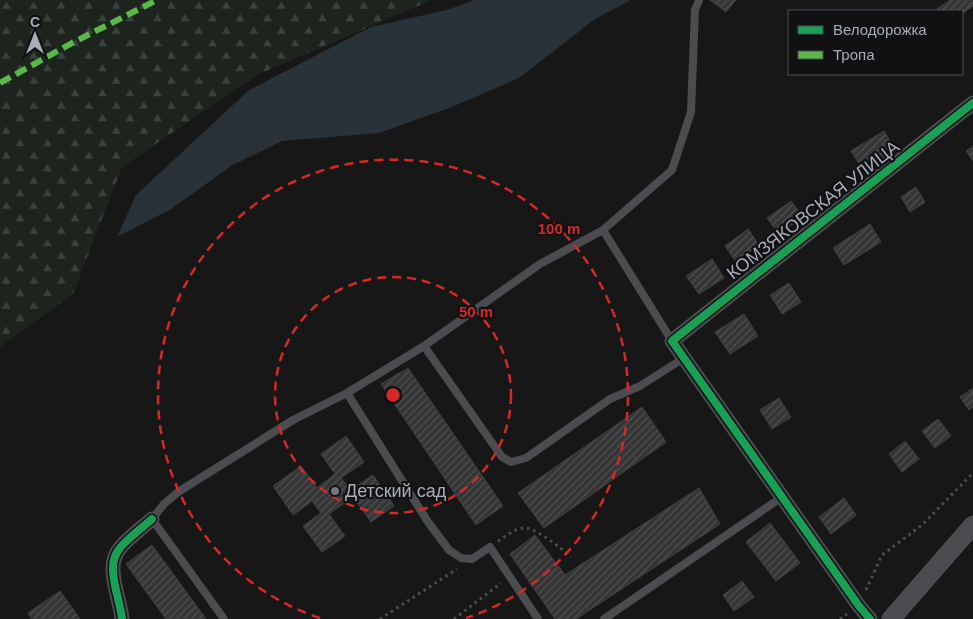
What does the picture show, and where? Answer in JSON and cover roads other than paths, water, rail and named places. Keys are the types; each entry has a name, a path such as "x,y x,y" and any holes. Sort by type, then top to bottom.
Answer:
{"street":[{"name":"КОМЗЯКОВСКАЯ УЛИЦА","path":"672,341 973,103"},
{"path":"672,341 870,619"},
{"path":"122,619 113,572 114,559 119,548 152,519"},
{"path":"891,619 973,525"}],"lane":[{"path":"224,619 152,519 164,504 178,492 293,420 347,393 424,346 540,264 603,230 672,170 690,112 695,10 699,0"},
{"path":"603,230 672,341"},
{"path":"424,346 502,457 511,462 526,458 610,399 640,386 684,358"},
{"path":"347,393 428,522 449,550 461,558 472,559 490,547 538,619"},
{"path":"604,619 782,497"}],"place":[{"name":"Детский сад","path":"335,491"}]}
